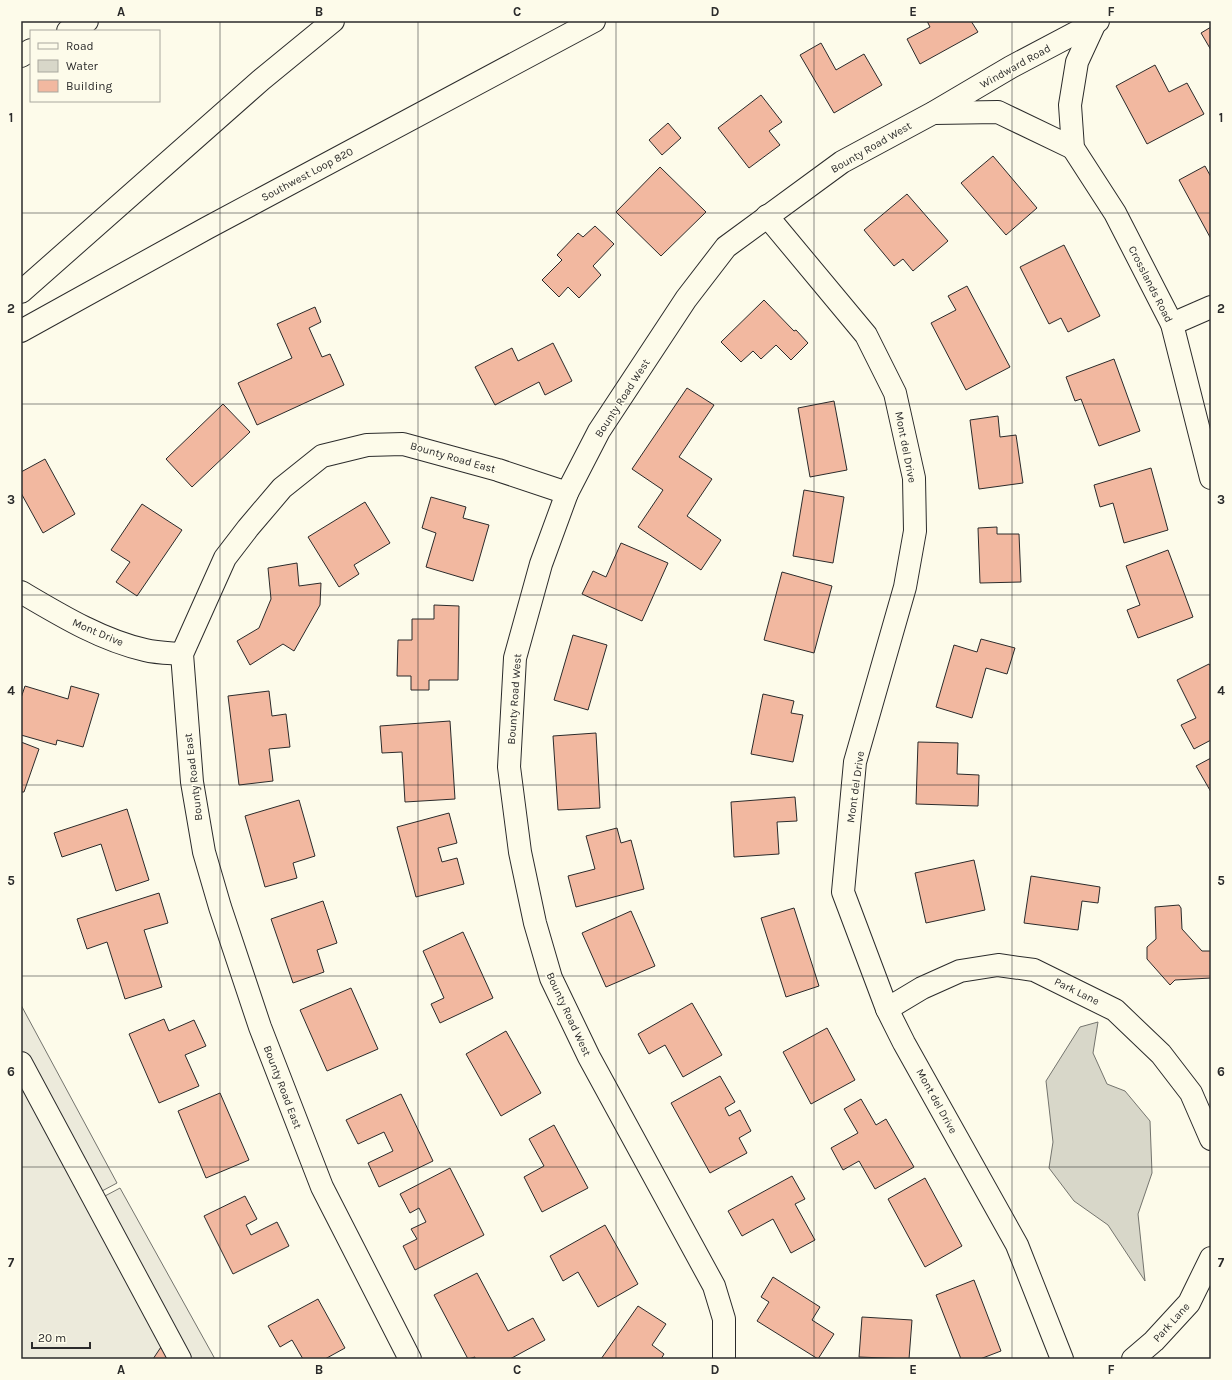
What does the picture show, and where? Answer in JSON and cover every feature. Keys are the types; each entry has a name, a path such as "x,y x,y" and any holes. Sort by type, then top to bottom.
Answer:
{"main road":[{"path":"70,30 87,21"},
{"path":"21,292 261,80 333,21"},
{"name":"Southwest Loop 820","path":"21,331 207,228 594,21"},
{"name":"Windward Road","path":"933,113 1011,67 1097,22"},
{"name":"Crosslands Road","path":"1097,22 1077,62 1070,105 1073,148 1115,213 1172,324 1211,478"},
{"path":"21,56 30,51"},
{"path":"933,113 998,112 1073,148"},
{"name":"Bounty Road West","path":"724,1359 724,1319 714,1286 589,1057 551,978 535,923 520,852 509,767 515,658 541,564 568,493 599,431 686,299 726,247 767,216 842,162 933,113"},
{"name":"Mont del Drive","path":"767,216 866,335 895,393 914,478 915,531 905,587 856,762 843,892 887,1009 904,1044 1017,1244 1062,1359"},
{"path":"1172,324 1211,307"},
{"name":"Bounty Road East","path":"410,1359 322,1186 260,1027 220,907 204,852 192,782 182,654 225,558 282,488 322,456 366,445 403,444 498,470 568,493"},
{"name":"Mont Drive","path":"21,592 52,610 109,639 146,650 182,654"},
{"name":"Park Lane","path":"887,1009 922,988 960,971 998,965 1034,970 1115,1010 1162,1054 1190,1093 1211,1139"},
{"path":"21,1063 180,1359"},
{"name":"Park Lane","path":"1133,1359 1154,1341 1189,1303 1211,1258"}],"shaded area":[{"path":"21,1005 117,1183 102,1191 105,1196 120,1188 215,1359 21,1359"}],"water":[{"path":"1098,1022 1093,1053 1107,1084 1125,1091 1150,1121 1152,1173 1138,1214 1145,1281 1108,1225 1074,1201 1049,1168 1053,1142 1046,1081 1080,1027"}],"building":[{"path":"927,21 971,21 978,32 920,64 907,39 930,27"},
{"path":"1211,27 1211,50 1201,33"},
{"path":"821,43 836,70 864,54 882,85 834,113 800,55"},
{"path":"1155,65 1169,92 1187,83 1204,114 1147,144 1116,86"},
{"path":"761,95 782,122 769,131 780,145 749,168 718,128"},
{"path":"668,123 681,138 662,155 649,140"},
{"path":"993,156 1037,208 1006,235 961,183"},
{"path":"1205,166 1211,177 1211,239 1179,180"},
{"path":"660,167 706,212 661,256 616,212"},
{"path":"907,194 948,241 913,271 903,259 894,266 864,230"},
{"path":"595,226 614,244 593,266 601,275 579,298 568,287 559,297 542,280 562,260 557,255 578,233 583,237"},
{"path":"1064,245 1100,316 1068,332 1061,318 1049,324 1020,267"},
{"path":"967,286 1010,367 966,390 931,323 956,310 948,296"},
{"path":"764,300 794,331 796,330 808,343 791,360 776,345 761,359 753,351 741,362 721,342"},
{"path":"315,307 321,322 309,328 322,357 330,354 344,385 257,425 238,383 292,358 277,324"},
{"path":"553,343 572,381 545,395 539,382 495,405 475,367 512,348 518,361"},
{"path":"1114,359 1140,431 1099,446 1081,399 1075,401 1066,377"},
{"path":"687,388 714,405 679,457 712,479 687,516 721,540 701,570 638,527 663,490 632,469"},
{"path":"834,401 847,470 810,477 798,408"},
{"path":"223,404 250,432 192,487 166,459"},
{"path":"998,416 1000,437 1016,435 1023,483 979,489 970,420"},
{"path":"45,459 75,514 43,533 21,493 21,472"},
{"path":"1151,468 1168,530 1124,543 1113,503 1100,507 1094,485"},
{"path":"804,490 844,497 833,563 793,556"},
{"path":"431,497 466,507 463,518 489,525 473,581 426,567 436,533 422,528"},
{"path":"365,502 390,543 354,565 359,574 339,587 308,537"},
{"path":"142,504 182,530 137,596 116,582 130,562 111,550"},
{"path":"997,527 997,534 1019,534 1021,582 980,583 978,528"},
{"path":"621,543 668,563 642,621 582,594 593,571 606,577"},
{"path":"1168,550 1193,617 1138,638 1127,610 1140,605 1126,566"},
{"path":"297,563 299,586 321,583 320,605 294,651 283,644 250,665 237,641 259,628 271,599 268,568"},
{"path":"782,572 832,586 814,653 764,640"},
{"path":"434,605 459,606 458,680 429,680 429,690 411,690 411,676 397,676 398,640 412,640 412,619 434,619"},
{"path":"573,635 607,645 588,710 554,700"},
{"path":"981,639 1015,648 1007,674 986,668 972,718 936,707 954,645 977,652"},
{"path":"1209,664 1211,667 1211,740 1194,749 1181,725 1196,718 1177,680"},
{"path":"25,686 68,699 71,686 99,694 83,747 57,740 56,745 21,735 21,698"},
{"path":"269,691 272,716 286,714 290,747 269,749 273,781 239,785 228,696"},
{"path":"763,694 794,701 791,713 803,715 793,762 751,754"},
{"path":"450,721 455,799 405,802 402,752 382,753 380,726"},
{"path":"596,733 600,808 558,810 553,736"},
{"path":"21,742 39,749 24,792 21,792"},
{"path":"918,742 958,743 957,774 979,775 978,806 916,804"},
{"path":"1211,758 1211,792 1196,766"},
{"path":"795,797 797,821 777,822 779,854 734,857 731,802"},
{"path":"299,800 315,856 293,863 297,878 265,887 245,816"},
{"path":"127,809 149,880 116,891 101,844 62,857 54,833"},
{"path":"449,813 457,843 438,848 442,862 457,858 464,884 416,897 397,827"},
{"path":"617,828 621,843 631,840 644,889 576,907 568,876 595,869 586,836"},
{"path":"974,860 985,910 926,923 915,873"},
{"path":"1031,876 1100,887 1098,903 1082,901 1078,930 1024,923"},
{"path":"159,893 168,923 144,930 162,987 125,999 107,942 87,949 77,919"},
{"path":"323,901 337,943 317,950 324,972 293,983 271,919"},
{"path":"1179,905 1181,908 1182,929 1202,951 1211,951 1211,978 1175,980 1170,985 1147,959 1147,947 1156,939 1155,907"},
{"path":"794,908 819,986 786,997 761,918"},
{"path":"631,911 655,966 606,987 582,933"},
{"path":"463,932 493,998 440,1023 431,1004 444,998 423,951"},
{"path":"351,988 378,1049 327,1071 300,1010"},
{"path":"692,1003 722,1055 683,1077 665,1045 649,1054 638,1034"},
{"path":"164,1019 169,1031 194,1020 206,1046 185,1055 199,1086 159,1103 129,1034"},
{"path":"827,1028 855,1080 811,1104 783,1052"},
{"path":"506,1031 541,1093 501,1116 466,1054"},
{"path":"720,1076 735,1102 725,1108 729,1116 740,1110 751,1131 739,1138 747,1153 710,1173 671,1103"},
{"path":"220,1093 249,1160 206,1178 178,1111"},
{"path":"401,1094 433,1161 379,1187 368,1163 393,1151 384,1132 358,1144 346,1120"},
{"path":"861,1099 876,1125 886,1119 914,1167 875,1189 859,1161 843,1170 831,1148 858,1133 844,1109"},
{"path":"554,1125 588,1188 542,1212 524,1177 544,1166 529,1139"},
{"path":"450,1168 484,1235 415,1270 403,1246 417,1239 411,1229 426,1222 419,1208 410,1213 400,1194"},
{"path":"792,1176 805,1199 795,1204 815,1240 791,1253 773,1219 742,1236 728,1211"},
{"path":"925,1178 962,1246 925,1267 888,1199"},
{"path":"245,1196 257,1219 246,1225 251,1235 277,1222 289,1246 233,1274 204,1216"},
{"path":"605,1225 638,1284 598,1307 578,1272 563,1281 550,1256"},
{"path":"477,1273 508,1331 533,1318 545,1340 510,1359 475,1359 475,1357 468,1359 434,1295"},
{"path":"773,1277 820,1307 812,1320 834,1334 818,1359 757,1321 769,1302 761,1297"},
{"path":"974,1280 1001,1351 980,1359 961,1359 936,1295"},
{"path":"318,1299 345,1348 325,1359 303,1359 292,1340 280,1347 268,1326"},
{"path":"638,1306 666,1324 652,1345 664,1354 661,1359 601,1359"},
{"path":"862,1317 912,1320 909,1359 859,1357"},
{"path":"161,1347 168,1359 153,1359"}]}
